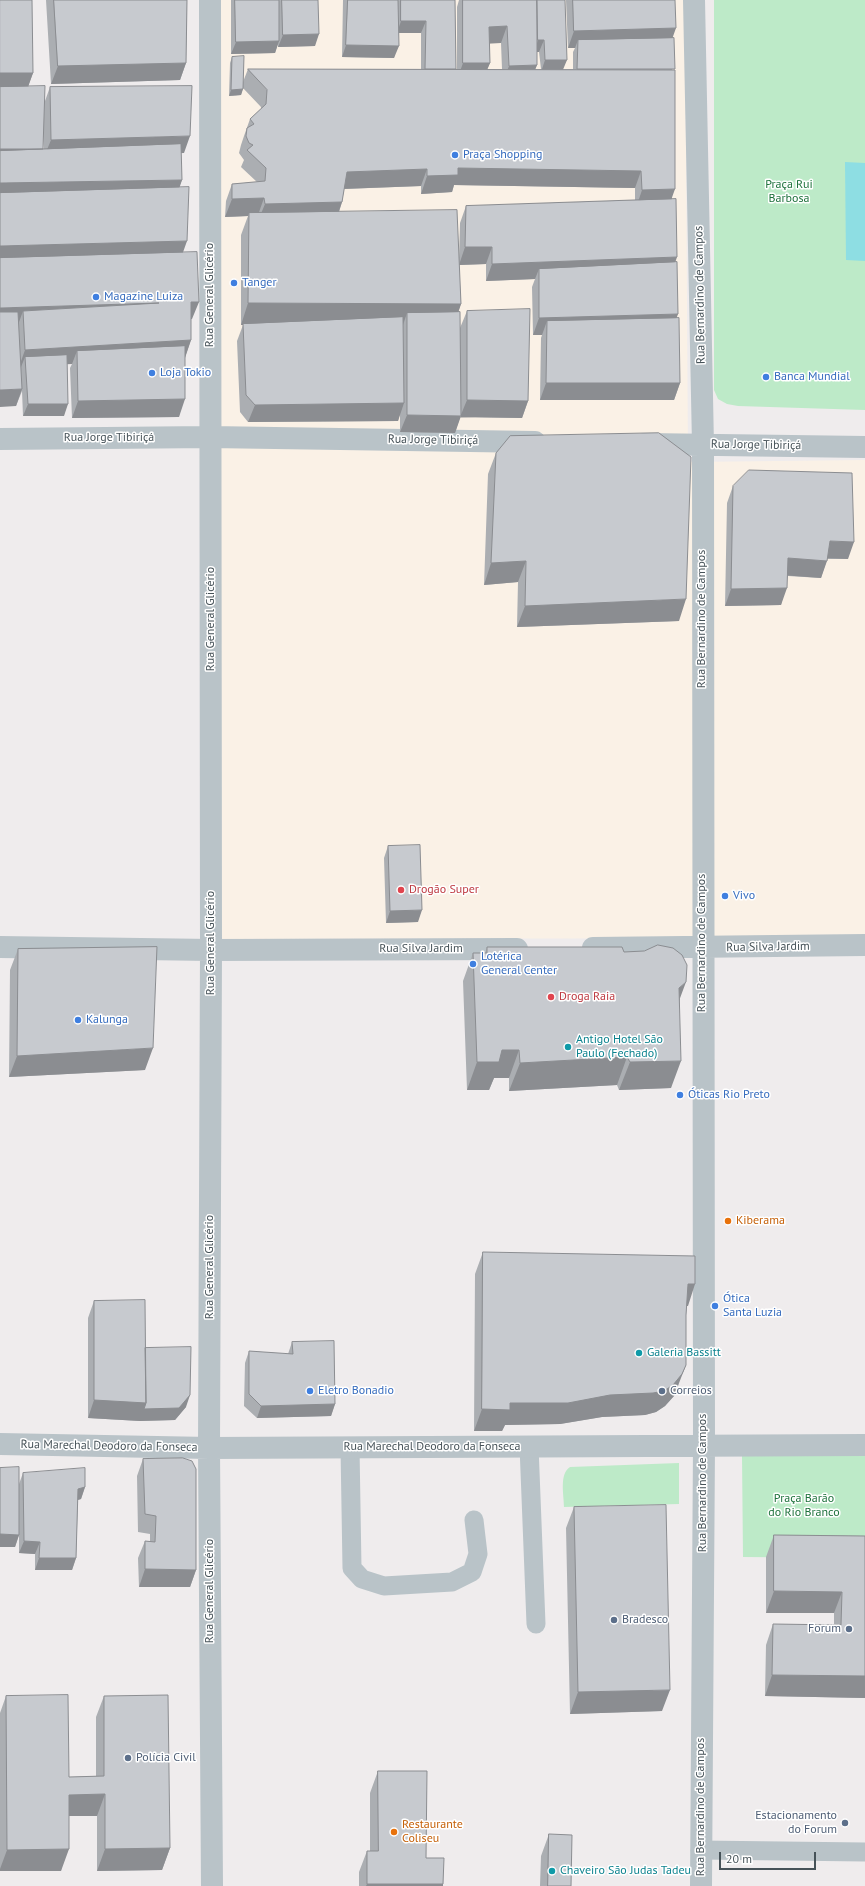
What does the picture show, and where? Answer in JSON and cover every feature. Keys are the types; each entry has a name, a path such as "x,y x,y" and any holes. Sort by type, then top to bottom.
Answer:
{"street":[{"name":"Rua General Glicério","path":"210,0 211,950 209,1448 212,1886"},
{"name":"Rua Bernardino de Campos","path":"694,0 703,445 702,948 704,1445 700,1850 701,1886"},
{"name":"Rua Jorge Tibiriçá","path":"0,439 210,437 552,442"},
{"name":"Rua Jorge Tibiriçá","path":"623,444 865,447"},
{"name":"Rua Silva Jardim","path":"575,948 702,948 865,945"},
{"name":"Rua Silva Jardim","path":"0,947 211,950 536,948"},
{"name":"Rua Marechal Deodoro da Fonseca","path":"0,1444 209,1448 865,1445"}],"lane":[{"path":"529,1446 536,1624"},
{"path":"350,1447 352,1568 362,1579 384,1586 445,1583 452,1582 472,1572 478,1554 474,1520"},
{"path":"700,1850 865,1852"}],"shaded area":[{"path":"218,0 685,0 688,462 865,460 865,938 221,939"}],"green space":[{"name":"Praça Rui Barbosa","path":"714,0 865,0 865,410 738,406 727,404 718,399 714,390"},
{"name":"Praça Barão do Rio Branco","path":"742,1456 865,1456 865,1558 743,1557"},
{"path":"679,1463 679,1504 564,1507 563,1480 564,1475 570,1467"}],"water":[{"path":"845,162 865,163 865,261 846,260"}],"building":[{"path":"0,0 32,0 33,73 0,73"},
{"path":"54,0 187,0 186,63 58,66"},
{"path":"235,0 279,0 279,41 236,42"},
{"path":"282,0 318,0 319,34 283,35"},
{"path":"348,0 398,0 399,46 346,45"},
{"path":"401,0 455,0 456,69 425,69 426,21 401,21"},
{"path":"463,0 537,0 537,65 509,66 507,26 489,27 490,63 463,63"},
{"path":"537,0 565,0 567,60 545,60 544,40 538,40"},
{"path":"573,0 675,0 676,28 574,31"},
{"path":"674,38 675,69 577,69 578,40"},
{"path":"244,56 243,89 231,90 232,57"},
{"name":"Praça Shopping","path":"248,69 675,70 675,189 642,190 641,171 458,168 458,175 427,176 427,169 347,172 342,202 265,204 264,198 232,199 232,184 265,181 266,168 247,150 253,145 249,143 246,136 247,128 254,124 250,119 266,104 267,90"},
{"path":"45,86 43,149 0,149 0,87"},
{"path":"192,86 190,136 51,140 50,87"},
{"path":"181,144 182,180 0,183 0,151"},
{"path":"189,187 187,241 0,246 0,193"},
{"path":"676,199 677,257 492,264 492,247 465,247 466,206"},
{"path":"457,210 461,304 248,303 249,213"},
{"path":"197,252 199,302 191,302 191,340 25,350 23,311 159,303 0,308 0,258"},
{"path":"677,262 678,314 539,318 539,269"},
{"path":"530,309 528,401 467,400 467,311"},
{"path":"0,312 18,312 22,389 0,390"},
{"path":"460,312 461,416 407,415 407,313"},
{"path":"403,317 404,403 255,405 246,395 243,324"},
{"path":"679,318 680,383 546,383 547,321"},
{"path":"185,346 185,399 78,401 77,351"},
{"path":"67,355 68,404 28,404 25,357"},
{"path":"659,433 691,457 686,599 525,606 526,561 491,563 496,453 510,436"},
{"path":"749,470 852,473 854,542 830,541 827,561 788,558 787,588 731,589 733,486"},
{"name":"Drogão Super","path":"420,845 422,910 390,911 388,846"},
{"name":"Antigo Hotel São Paulo (Fechado)","path":"658,945 673,948 682,955 687,965 686,982 679,988 681,1061 630,1062 627,1057 520,1063 519,1050 502,1050 499,1062 477,1062 473,953 487,953 487,947 622,947 624,952 644,951"},
{"name":"Kalunga","path":"157,947 153,1048 17,1056 18,949"},
{"path":"483,1252 695,1256 695,1284 688,1284 686,1315 686,1365 682,1374 673,1385 664,1391 653,1393 610,1395 568,1403 510,1403 510,1410 482,1409"},
{"path":"145,1300 146,1403 94,1400 94,1301"},
{"path":"334,1341 335,1404 261,1406 249,1394 249,1351 293,1354 292,1342"},
{"path":"191,1347 190,1395 179,1408 144,1409 146,1403 145,1348"},
{"path":"183,1458 192,1461 196,1469 196,1570 145,1569 145,1541 155,1542 156,1516 145,1514 143,1459"},
{"path":"19,1467 19,1535 0,1534 0,1468"},
{"path":"85,1468 85,1487 78,1489 76,1558 39,1558 40,1542 24,1541 23,1473"},
{"name":"Bradesco","path":"666,1505 670,1690 578,1692 574,1507"},
{"name":"Forum","path":"774,1535 865,1536 865,1676 772,1675 773,1624 841,1625 842,1592 774,1591"},
{"name":"Polícia Civil","path":"68,1695 69,1777 104,1776 104,1696 168,1695 170,1848 105,1849 105,1794 69,1795 69,1849 7,1850 6,1696"},
{"name":"Restaurante Coliseu","path":"378,1771 427,1771 426,1858 444,1858 443,1884 367,1884 367,1851 378,1851"},
{"path":"549,1834 572,1835 571,1886 548,1886"}],"place":[{"name":"Praça Shopping","path":"455,155"},
{"name":"Tanger","path":"234,283"},
{"name":"Magazine Luiza","path":"96,297"},
{"name":"Loja Tokio","path":"152,373"},
{"name":"Banca Mundial","path":"766,377"},
{"name":"Drogão Super","path":"401,890"},
{"name":"Vivo","path":"725,896"},
{"name":"Lotérica General Center","path":"473,964"},
{"name":"Droga Raia","path":"551,997"},
{"name":"Kalunga","path":"78,1020"},
{"name":"Antigo Hotel São Paulo (Fechado)","path":"568,1047"},
{"name":"Óticas Rio Preto","path":"680,1095"},
{"name":"Kiberama","path":"728,1221"},
{"name":"Ótica Santa Luzia","path":"715,1306"},
{"name":"Galeria Bassitt","path":"639,1353"},
{"name":"Eletro Bonadio","path":"310,1391"},
{"name":"Correios","path":"662,1391"},
{"name":"Bradesco","path":"614,1620"},
{"name":"Forum","path":"849,1629"},
{"name":"Polícia Civil","path":"128,1758"},
{"name":"Estacionamento do Forum","path":"845,1823"},
{"name":"Restaurante Coliseu","path":"394,1832"},
{"name":"Chaveiro São Judas Tadeu","path":"552,1871"}]}
